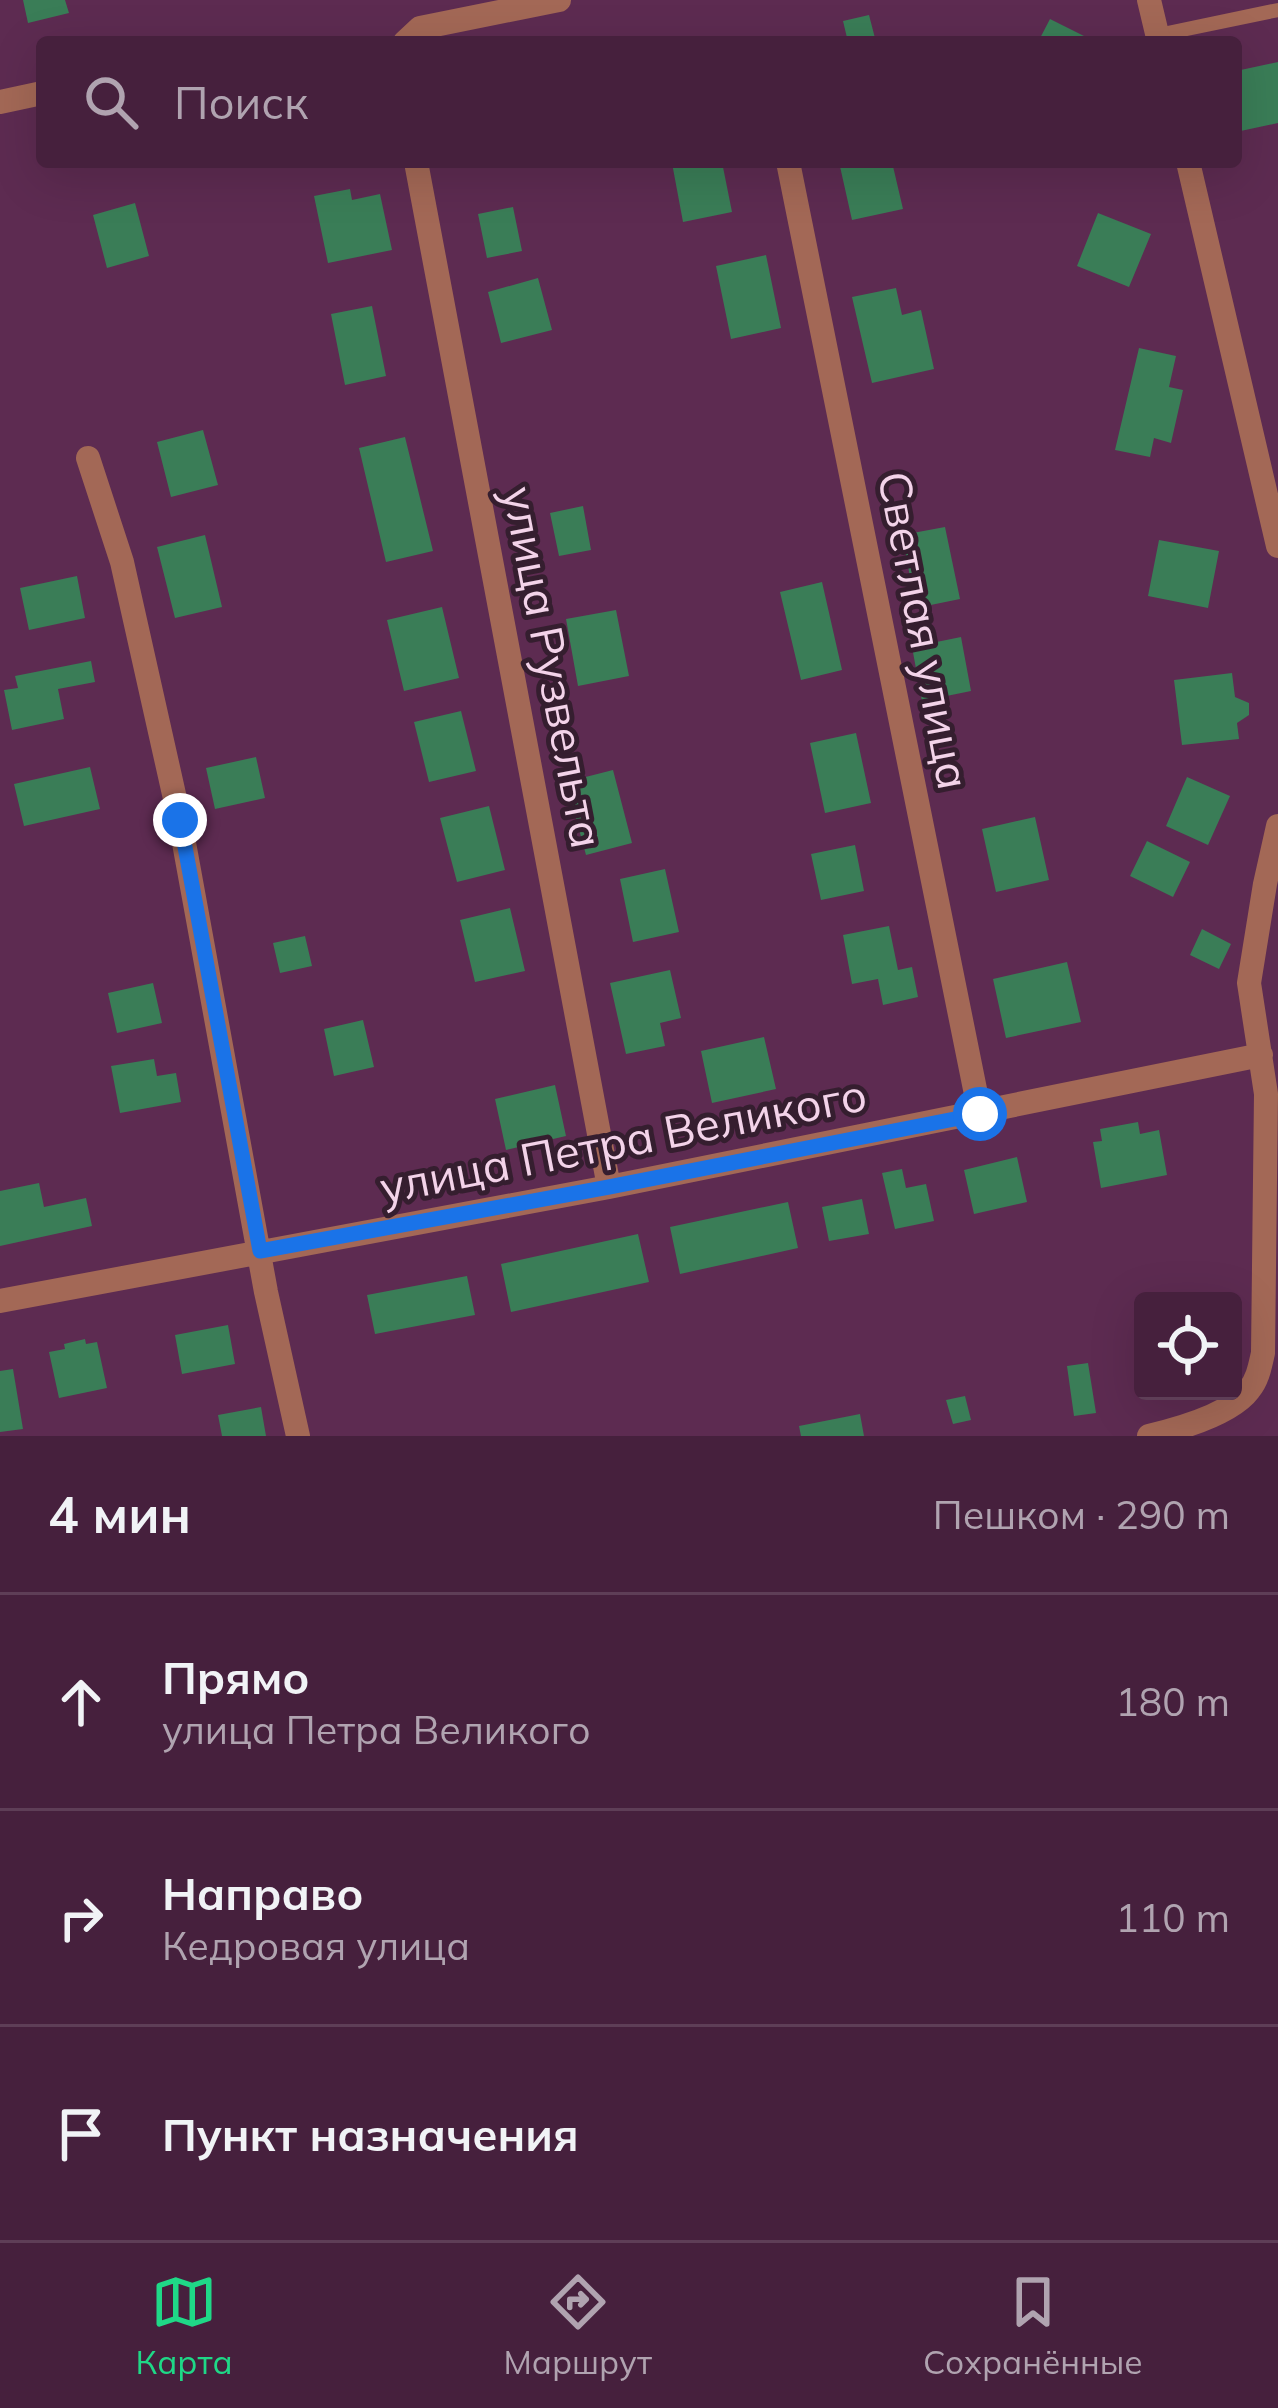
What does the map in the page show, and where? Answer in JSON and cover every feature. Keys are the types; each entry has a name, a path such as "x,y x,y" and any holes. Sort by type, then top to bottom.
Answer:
{"street":[{"path":"413,35 559,0"},
{"path":"1149,0 1158,36"},
{"path":"0,102 36,94"},
{"name":"улица Рузвельта","path":"417,168 609,1187"},
{"name":"Светлая улица","path":"789,168 980,1114"},
{"path":"1189,168 1278,546"},
{"path":"88,458 122,562 180,820 266,1292 298,1436"},
{"path":"1149,1436 1188,1432 1236,1402 1250,1390 1260,1371 1266,1094 1249,983 1278,826"},
{"name":"улица Петра Великого","path":"0,1301 609,1187 1262,1055"}],"lane":[{"path":"1167,36 1278,10"}],"building":[{"path":"23,0 65,0 69,13 28,23"},
{"path":"869,15 874,36 847,36 843,21"},
{"path":"1050,19 1084,36 1041,36"},
{"path":"1278,62 1278,123 1242,131 1242,70"},
{"path":"673,168 723,168 732,212 683,222"},
{"path":"840,168 893,168 903,209 852,220"},
{"path":"350,189 352,200 380,194 392,250 328,263 314,196"},
{"path":"135,203 149,256 107,268 93,215"},
{"path":"513,207 522,251 487,258 478,214"},
{"path":"1098,213 1151,234 1129,287 1077,266"},
{"path":"766,255 781,328 731,339 716,266"},
{"path":"538,278 552,330 501,343 488,292"},
{"path":"896,288 902,315 921,310 934,369 872,383 852,297"},
{"path":"372,306 386,376 345,385 331,314"},
{"path":"1139,348 1176,356 1169,387 1183,390 1171,443 1154,438 1150,457 1115,450"},
{"path":"203,430 218,485 171,497 157,442"},
{"path":"405,437 433,551 386,562 359,448"},
{"path":"583,506 591,550 559,556 550,513"},
{"path":"945,527 960,599 916,608 902,535"},
{"path":"205,535 222,607 175,618 157,547"},
{"path":"1159,540 1219,551 1208,608 1148,596"},
{"path":"77,576 85,618 29,630 20,588"},
{"path":"822,582 842,670 801,680 780,592"},
{"path":"442,607 459,678 404,691 387,620"},
{"path":"616,610 629,676 578,686 566,619"},
{"path":"961,637 971,691 922,701 912,647"},
{"path":"91,661 95,682 58,689 64,719 12,730 4,690 18,688 15,676"},
{"path":"1232,673 1235,697 1249,703 1249,715 1237,723 1239,739 1182,745 1174,680"},
{"path":"461,711 476,771 429,782 414,722"},
{"path":"856,733 871,803 825,813 810,743"},
{"path":"256,757 265,798 215,809 206,768"},
{"path":"90,767 100,809 24,826 14,784"},
{"path":"613,770 632,843 586,855 566,782"},
{"path":"1187,777 1230,796 1208,845 1166,826"},
{"path":"489,806 505,870 457,882 440,818"},
{"path":"1035,817 1049,880 996,892 982,829"},
{"path":"1147,841 1190,862 1173,897 1130,876"},
{"path":"855,845 864,891 821,900 811,854"},
{"path":"665,869 679,932 633,942 620,879"},
{"path":"510,908 525,971 475,982 460,920"},
{"path":"889,926 898,970 912,967 918,997 883,1005 878,979 852,984 843,935"},
{"path":"1202,929 1231,944 1219,969 1190,955"},
{"path":"305,936 312,966 280,973 273,943"},
{"path":"1067,962 1081,1022 1006,1038 993,979"},
{"path":"670,970 681,1018 660,1023 665,1046 626,1054 610,983"},
{"path":"153,983 162,1023 117,1033 108,993"},
{"path":"363,1020 374,1067 334,1076 324,1029"},
{"path":"764,1037 776,1089 712,1103 701,1051"},
{"path":"154,1059 157,1076 176,1073 181,1102 120,1113 111,1066"},
{"path":"555,1085 566,1136 506,1150 495,1099"},
{"path":"1138,1122 1140,1134 1159,1130 1167,1175 1101,1188 1093,1142 1102,1141 1100,1129"},
{"path":"1017,1157 1027,1202 974,1214 964,1170"},
{"path":"902,1169 906,1188 926,1184 934,1221 895,1229 882,1173"},
{"path":"39,1183 44,1207 86,1198 92,1226 0,1246 0,1191"},
{"path":"862,1199 869,1234 829,1241 822,1207"},
{"path":"788,1202 798,1248 680,1274 670,1227"},
{"path":"638,1234 649,1282 511,1312 501,1264"},
{"path":"467,1276 475,1315 375,1334 367,1295"},
{"path":"228,1325 235,1364 182,1374 175,1335"},
{"path":"85,1339 86,1344 97,1342 107,1388 59,1398 49,1352"},
{"path":"1088,1363 1096,1413 1074,1416 1067,1366"},
{"path":"13,1369 23,1429 0,1432 0,1371"},
{"path":"965,1396 971,1420 953,1424 946,1400"},
{"path":"261,1407 266,1436 222,1436 218,1415"},
{"path":"860,1414 864,1436 801,1436 799,1426"}],"route":[{"path":"180,820 260,1251 980,1114"}]}
